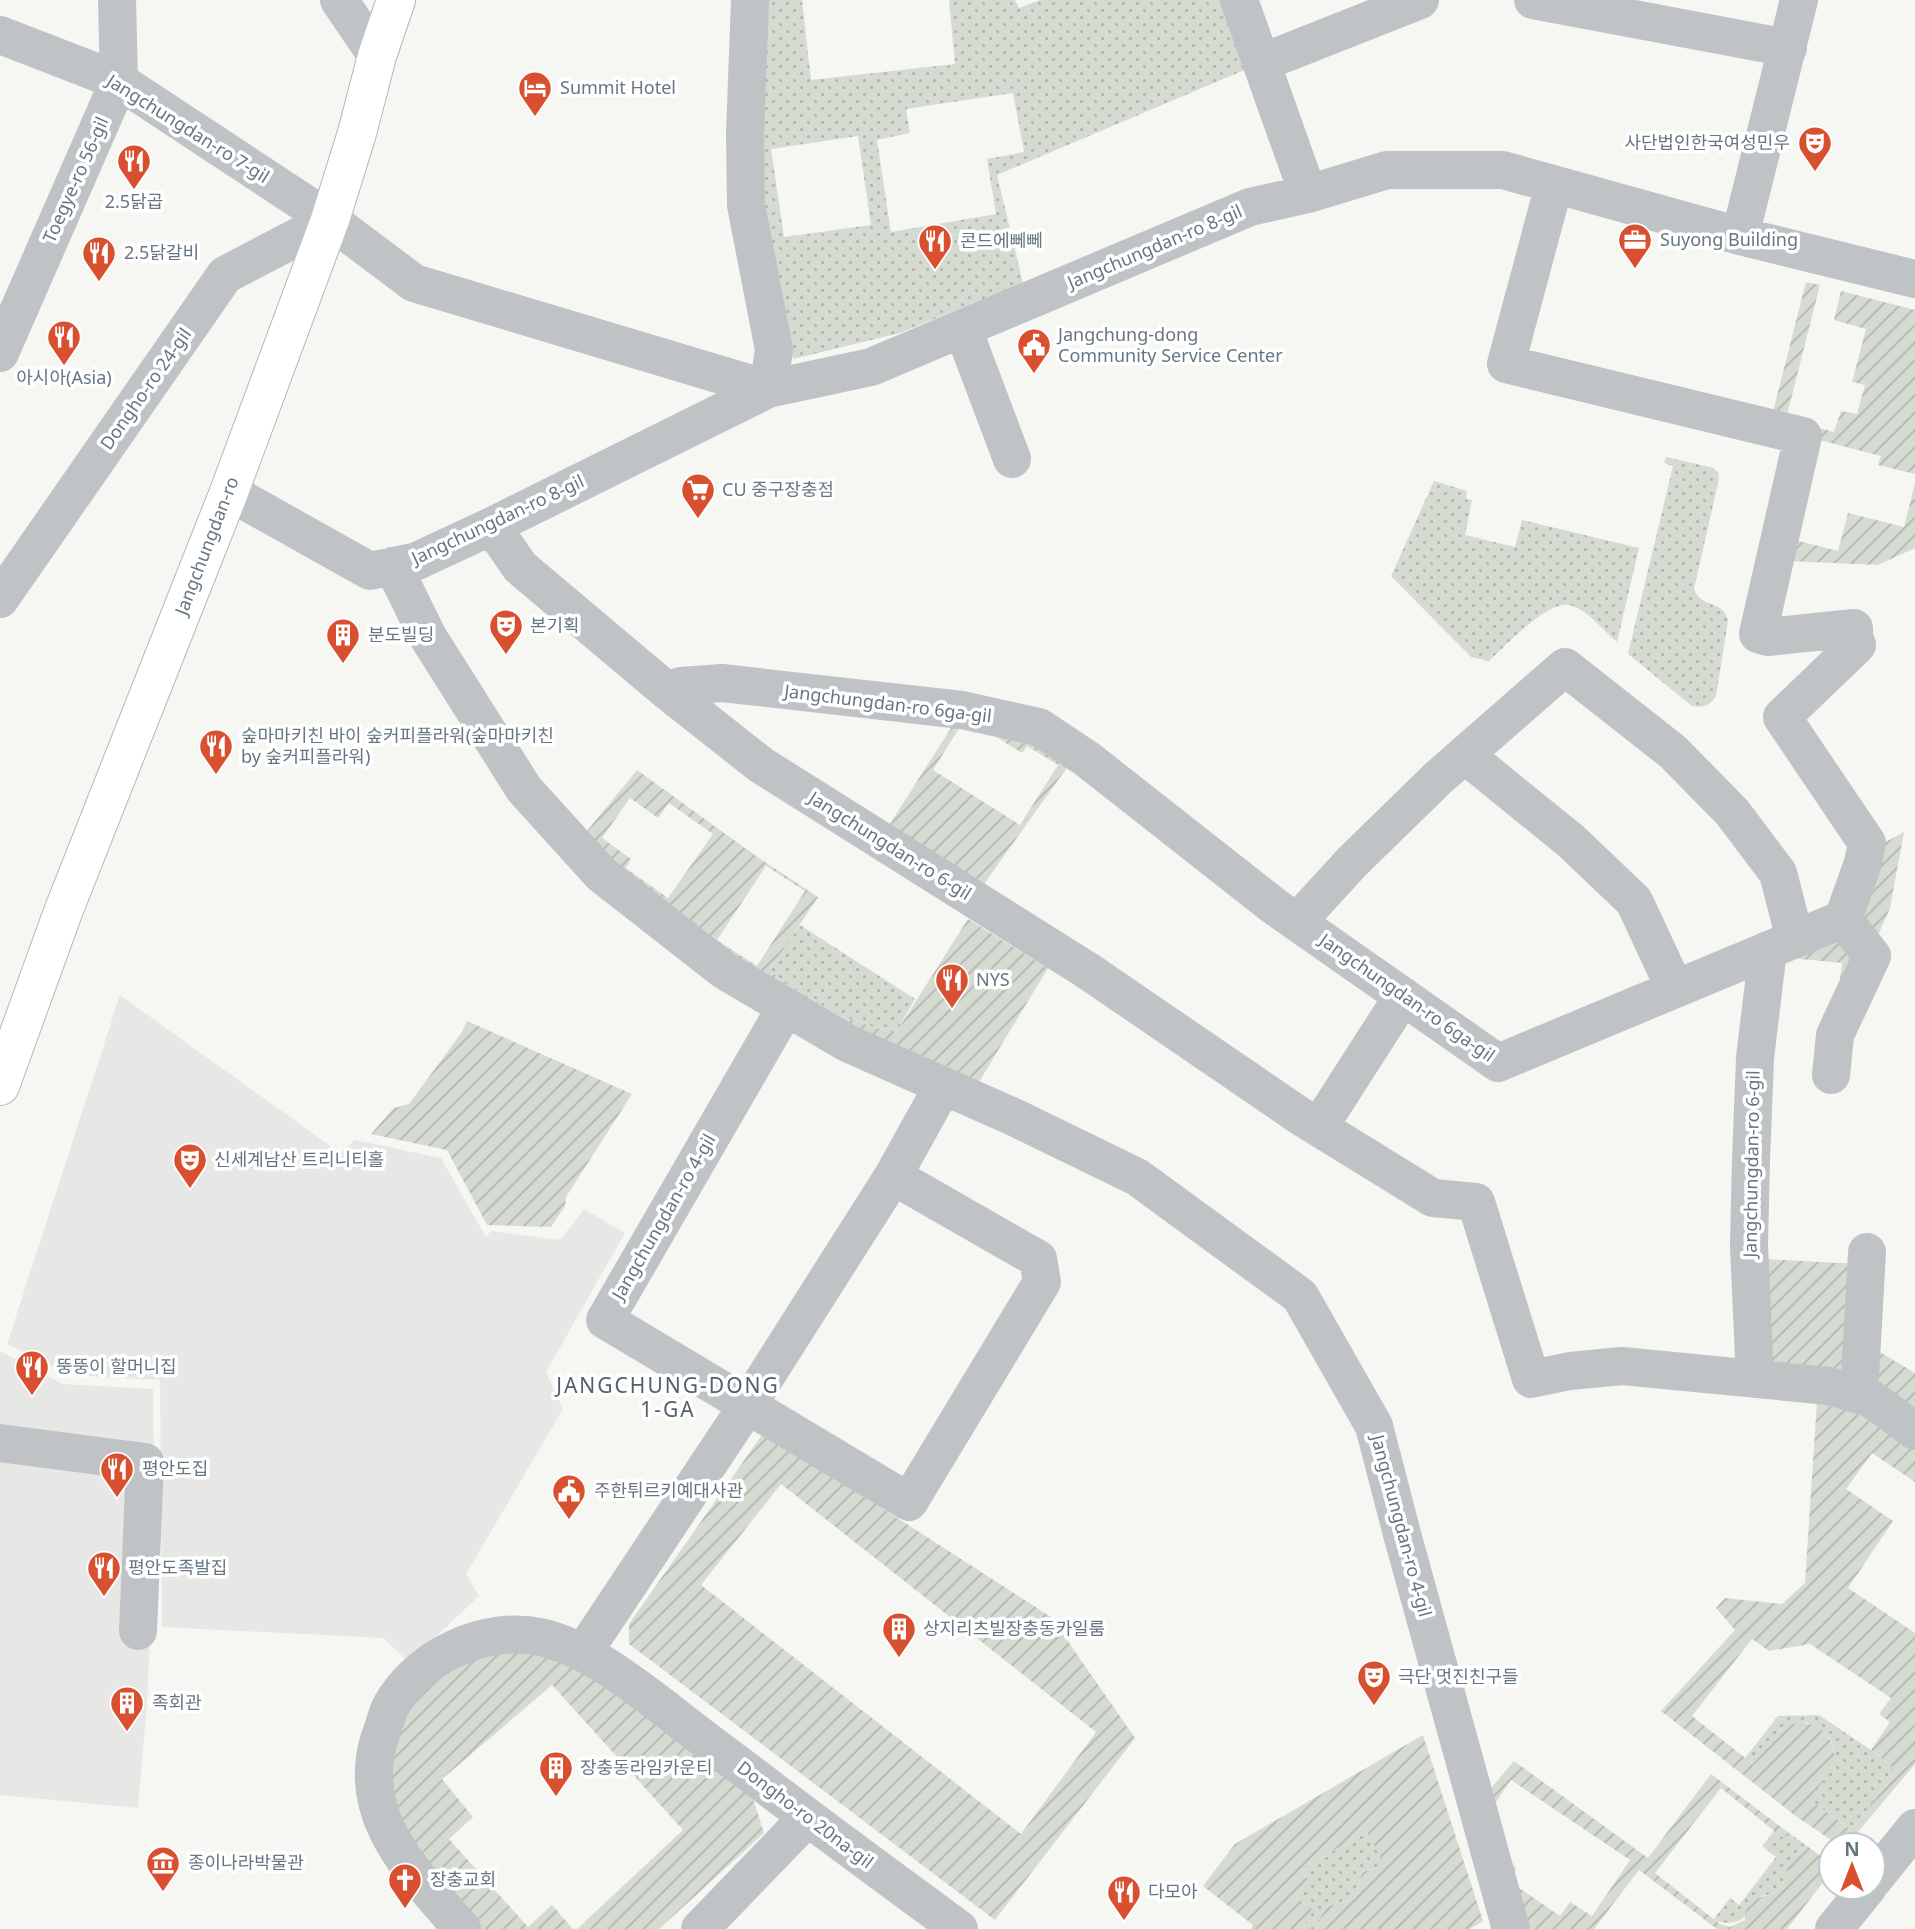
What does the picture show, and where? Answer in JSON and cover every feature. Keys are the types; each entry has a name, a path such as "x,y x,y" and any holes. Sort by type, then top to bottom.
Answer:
{"main road":[{"name":"Jangchungdan-ro","path":"0,1086 63,912 229,492 330,220 377,56 396,0"}],"street":[{"name":"Toegye-ro 56-gil","path":"0,353 119,81 117,0"},
{"path":"339,0 377,56"},
{"path":"750,0 745,134 746,205 774,350 768,389"},
{"path":"1239,0 1308,194"},
{"path":"1261,63 1420,0"},
{"path":"1533,0 1788,48"},
{"path":"1740,236 1799,0"},
{"name":"Jangchungdan-ro 7-gil","path":"0,35 119,81 330,220"},
{"name":"Jangchungdan-ro 8-gil","path":"229,492 370,571 417,561 768,389 871,367 1250,207 1308,194 1387,170 1503,170 1740,236 1915,279"},
{"path":"1554,185 1506,364 1802,436 1758,634 1768,637 1854,628 1857,645 1782,717 1867,843 1863,863 1843,919 1872,956 1835,1035 1831,1075"},
{"name":"Jangchungdan-ro 8-gil","path":"330,220 414,283 768,389"},
{"name":"Dongho-ro 24-gil","path":"0,600 225,275 330,220"},
{"path":"963,328 1012,458"},
{"name":"Jangchungdan-ro 6-gil","path":"492,526 520,567 666,690 761,765 1087,971 1319,1128 1433,1198 1476,1202 1531,1379 1570,1371 1622,1366 1829,1386 1870,1398 1915,1431"},
{"name":"Jangchungdan-ro 4-gil","path":"393,566 428,637 524,789 601,874 724,971 847,1043 1018,1119 1137,1177 1300,1296 1374,1426 1511,1929"},
{"path":"1297,922 1352,862 1438,778 1566,667 1673,752 1732,812 1778,873 1782,944"},
{"name":"Jangchungdan-ro 6ga-gil","path":"666,690 681,686 722,683 962,710 1039,727 1087,759 1297,922 1499,1063 1843,919"},
{"path":"1465,755 1572,841 1634,901 1675,989"},
{"name":"Jangchungdan-ro 6-gil","path":"1755,1379 1749,1246 1755,1058 1782,944"},
{"path":"1319,1128 1403,996"},
{"name":"Jangchungdan-ro 4-gil","path":"786,1007 605,1320 909,1502 1042,1282 1038,1259 893,1176"},
{"path":"583,1653 747,1406 893,1176 943,1086"},
{"path":"1859,1394 1867,1252"},
{"path":"0,1443 145,1462 138,1631"},
{"name":"Dongho-ro 20na-gil","path":"462,1929 408,1867 383,1826 374,1786 376,1745 391,1706 417,1673 449,1650 488,1637 514,1635 540,1637 583,1653 647,1695 807,1818 959,1929"},
{"path":"700,1929 807,1818"},
{"path":"1887,1863 1915,1829"},
{"path":"1834,1929 1857,1901"}],"shaded area":[{"path":"766,0 802,0 811,80 955,64 949,0 1015,0 1019,8 1040,0 1239,0 1261,63 997,175 1023,283 900,333 793,359 761,198","holes":["1013,93 1024,152 987,159 996,214 891,232 877,140 910,133 906,109","858,136 871,225 784,237 771,149"]},
{"path":"1806,282 1820,285 1786,419 1834,432 1841,411 1857,414 1865,385 1852,382 1866,329 1834,320 1841,291 1915,310 1915,474 1878,465 1881,456 1769,427"},
{"path":"1666,457 1714,468 1719,479 1694,589 1702,599 1722,610 1728,621 1716,696 1703,706 1692,706 1628,654 1673,466 1664,463"},
{"path":"1434,481 1467,491 1466,499 1472,500 1465,535 1515,547 1522,520 1639,548 1617,642 1576,607 1560,605 1538,617 1489,661 1471,657 1391,576"},
{"path":"1915,483 1915,548 1878,565 1788,561 1791,539 1838,551 1848,513 1904,527"},
{"path":"958,717 1030,730 1071,762 979,891 886,830","holes":["961,725 975,733 982,728 1022,753 1027,746 1058,765 1020,825 933,770"]},
{"path":"637,770 818,897 769,971 837,1015 895,1034 968,919 1048,968 976,1087 760,983 582,837","holes":["630,798 658,818 669,803 713,834 668,898 626,868 631,859 602,838","766,866 805,891 757,966 717,940"]},
{"path":"1904,832 1890,908 1872,949 1854,923 1873,849"},
{"path":"800,925 915,999 895,1034 837,1015 768,971"},
{"path":"1845,927 1867,957 1835,1021 1842,963 1780,957"},
{"path":"120,995 340,1153 355,1140 441,1158 486,1237 491,1231 560,1240 584,1209 625,1233 546,1372 563,1409 466,1574 479,1596 409,1662 383,1638 162,1627 160,1380 69,1375 7,1344"},
{"path":"467,1021 632,1094 566,1197 565,1206 551,1227 487,1225 447,1150 371,1134 394,1108 409,1104 462,1032"},
{"path":"1763,1259 1859,1264 1855,1382 1764,1373"},
{"path":"0,1351 63,1384 153,1389 155,1538 147,1701 138,1808 0,1795"},
{"path":"1878,1351 1915,1373 1915,1420 1874,1392"},
{"path":"1817,1401 1842,1401 1915,1451 1915,1482 1872,1453 1846,1489 1893,1521 1848,1588 1915,1633 1915,1764 1859,1831 1818,1831 1661,1711 1735,1630 1716,1608 1725,1598 1782,1604 1805,1583","holes":["1752,1639 1769,1651 1810,1644 1891,1698 1879,1714 1890,1722 1871,1750 1897,1771 1851,1830 1809,1799 1833,1763 1832,1744 1821,1729 1804,1723 1785,1727 1753,1764 1692,1716"]},
{"path":"764,1432 1051,1617 1135,1738 995,1920 629,1644 629,1624","holes":["781,1484 1096,1732 1021,1834 701,1585"]},
{"path":"540,1637 752,1796 764,1833 659,1929 577,1929 683,1830 552,1685 442,1779 473,1817 449,1839 528,1927 552,1905 573,1929 462,1929 408,1867 376,1745 417,1673"},
{"path":"1819,1715 1897,1771 1851,1830 1809,1799 1833,1759 1832,1742 1822,1731 1807,1722 1781,1729 1754,1764 1745,1758 1778,1716"},
{"path":"1423,1735 1483,1921 1470,1929 1316,1929 1325,1907 1355,1899 1362,1872 1385,1866 1367,1832 1302,1868 1306,1882 1297,1898 1312,1909 1303,1929 1251,1929 1253,1925 1203,1886 1235,1844"},
{"path":"1514,1761 1648,1858 1711,1774 1793,1836 1782,1837 1721,1788 1655,1873 1720,1924 1730,1927 1745,1920 1749,1904 1781,1886 1790,1860 1796,1854 1807,1846 1817,1853 1817,1890 1787,1929 1717,1929 1639,1870 1594,1929 1516,1929 1481,1800","holes":["1511,1780 1630,1860 1592,1916 1570,1902 1560,1916 1512,1883 1516,1868 1506,1859 1491,1809"]},
{"path":"1775,1830 1782,1837 1793,1836 1807,1846 1793,1859 1782,1885 1771,1894 1761,1896 1742,1918 1730,1923 1713,1920 1730,1898 1739,1905 1776,1857 1762,1846"},
{"path":"1367,1832 1386,1866 1362,1872 1355,1899 1325,1907 1316,1929 1303,1929 1311,1909 1297,1898 1306,1882 1302,1868"}],"place":[{"name":"Summit Hotel","path":"535,118"},
{"name":"사단법인한국여성민우","path":"1815,173"},
{"name":"2.5닭곱","path":"134,191"},
{"name":"Suyong Building","path":"1635,270"},
{"name":"콘드에뻬뻬","path":"935,271"},
{"name":"2.5닭갈비","path":"99,283"},
{"name":"아시아(Asia)","path":"64,367"},
{"name":"Jangchung-dong Community Service Center","path":"1034,375"},
{"name":"CU 중구장충점","path":"698,520"},
{"name":"본기획","path":"506,656"},
{"name":"분도빌딩","path":"343,665"},
{"name":"숲마마키친 바이 숲커피플라워(숲마마키친 by 숲커피플라워)","path":"216,776"},
{"name":"NYS","path":"952,1010"},
{"name":"신세계남산 트리니티홀","path":"190,1190"},
{"name":"뚱뚱이 할머니집","path":"32,1397"},
{"name":"평안도집","path":"117,1499"},
{"name":"주한튀르키예대사관","path":"569,1521"},
{"name":"평안도족발집","path":"104,1598"},
{"name":"상지리츠빌장충동카일룸","path":"899,1659"},
{"name":"극단 멋진친구들","path":"1374,1707"},
{"name":"족회관","path":"127,1733"},
{"name":"장충동라임카운티","path":"556,1798"},
{"name":"종이나라박물관","path":"163,1893"},
{"name":"장충교회","path":"405,1910"},
{"name":"다모아","path":"1124,1922"}],"district":[{"name":"JANGCHUNG-DONG 1-GA","path":"668,1398"}]}
